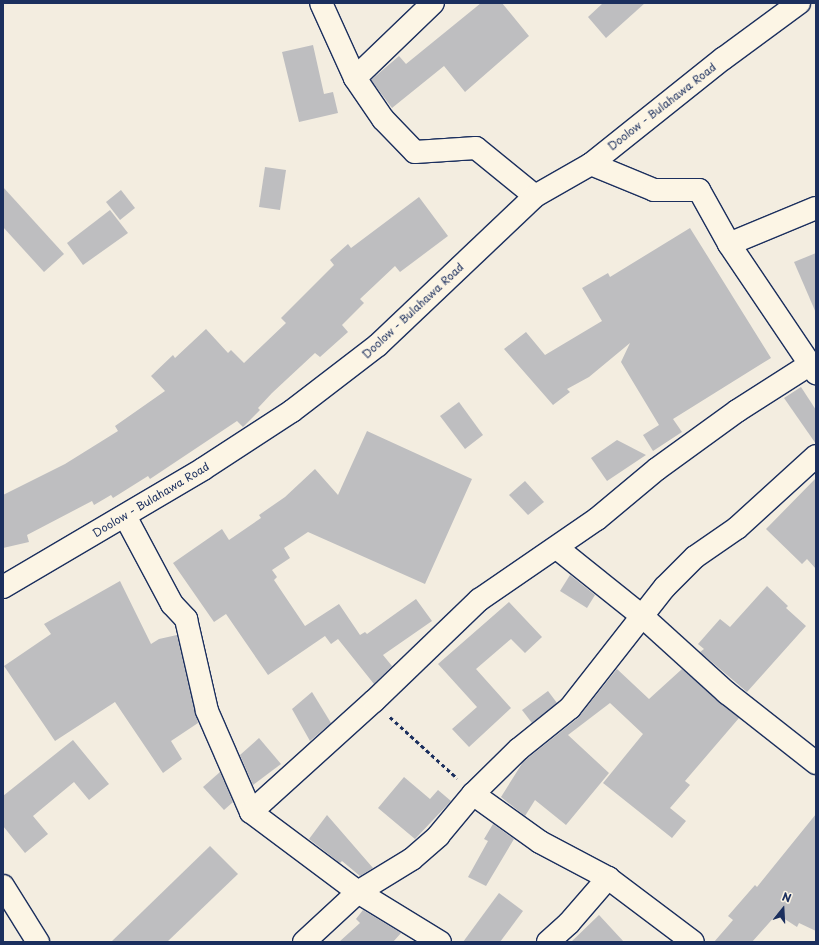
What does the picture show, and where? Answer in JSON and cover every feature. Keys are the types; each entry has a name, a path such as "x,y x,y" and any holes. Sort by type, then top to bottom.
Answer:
{"street":[{"path":"321,3 355,78 383,119 415,152 476,148 535,196"},
{"path":"355,78 433,3"},
{"name":"Doolow - Bulahawa Road","path":"3,587 203,469 292,411 378,345 535,196 591,164 724,58 799,3"},
{"path":"251,812 374,701 479,600 598,519 657,469 737,411 813,369 729,244 699,190 654,190 591,164"},
{"path":"729,244 816,208"},
{"path":"304,942 358,892 412,859 438,836 473,794 519,749 570,708 642,616 695,557 737,528 816,456"},
{"path":"125,516 172,604 186,619 200,671 207,711 251,812 358,892 440,942"},
{"path":"557,548 642,616 727,693 816,763"},
{"path":"473,794 540,842 608,878 693,942"},
{"path":"548,942 569,923 608,878"},
{"path":"3,886 38,942"}],"path":[{"path":"374,701 473,794"}],"building":[{"path":"481,3 502,3 529,36 465,92 444,66 392,108 371,80 399,56 406,64"},
{"path":"603,3 645,3 606,38 588,17"},
{"path":"313,45 324,94 333,92 338,113 299,122 282,52"},
{"path":"265,167 286,170 280,210 259,207"},
{"path":"3,187 64,254 44,272 3,227"},
{"path":"121,190 135,208 120,220 106,202"},
{"path":"419,197 448,236 400,272 395,266 360,299 364,303 342,325 348,332 320,357 315,353 272,393 258,408 260,410 243,427 237,421 150,479 148,476 113,498 111,495 94,505 92,501 27,535 29,542 3,548 3,495 65,464 118,431 115,426 165,391 151,376 173,355 175,358 206,329 228,353 231,350 244,363 286,323 281,318 334,265 330,260 348,244 351,248"},
{"path":"110,210 128,233 83,265 67,243"},
{"path":"690,228 771,358 673,419 682,432 653,451 643,435 659,425 621,362 630,343 589,377 567,389 570,392 553,405 504,349 526,332 545,355 602,321 582,288 608,273 610,277"},
{"path":"816,253 816,313 794,262"},
{"path":"801,387 816,410 816,444 784,398"},
{"path":"459,402 483,435 465,449 440,416"},
{"path":"367,431 472,479 425,584 308,532 284,548 290,558 272,570 277,577 274,580 305,626 339,604 360,635 365,632 367,634 416,599 432,621 383,655 392,666 374,684 338,639 331,644 325,636 268,675 226,614 214,622 173,563 222,529 229,540 261,518 259,515 285,497 315,469 338,495"},
{"path":"617,440 646,455 607,481 591,458"},
{"path":"816,478 816,569 807,559 802,564 766,529"},
{"path":"525,481 544,502 528,515 509,495"},
{"path":"570,575 595,595 587,608 560,591"},
{"path":"120,581 151,644 159,639 177,635 198,723 171,741 182,759 163,773 115,702 55,741 4,666 51,634 44,624"},
{"path":"767,586 788,606 786,608 806,626 747,692 700,652 704,649 698,644 720,619 730,627"},
{"path":"509,602 542,637 525,653 511,639 476,669 511,708 469,747 452,729 477,707 438,664"},
{"path":"617,669 649,699 682,669 739,718 685,781 690,785 670,808 686,821 672,838 603,783 643,734 610,703 568,735 609,773 566,825 535,800 525,816 501,797 523,762 578,718"},
{"path":"548,691 557,703 532,723 522,710"},
{"path":"312,692 331,723 310,741 292,709"},
{"path":"259,738 281,764 253,785 240,755"},
{"path":"73,740 109,784 89,800 74,782 33,816 48,834 25,853 3,826 3,796"},
{"path":"220,772 233,802 224,810 203,787"},
{"path":"404,777 430,799 438,790 451,801 415,839 378,808"},
{"path":"816,814 816,931 799,923 797,927 777,914 752,942 714,942 733,920 728,916 755,885 757,887"},
{"path":"327,815 373,868 360,876 342,861 340,863 309,839"},
{"path":"493,824 514,839 486,886 468,877 488,841 484,839"},
{"path":"210,846 238,874 167,942 111,942"},
{"path":"499,893 523,911 500,942 463,942"},
{"path":"363,910 401,933 393,942 339,942 360,923 356,919"},
{"path":"599,915 624,942 571,942"}]}
